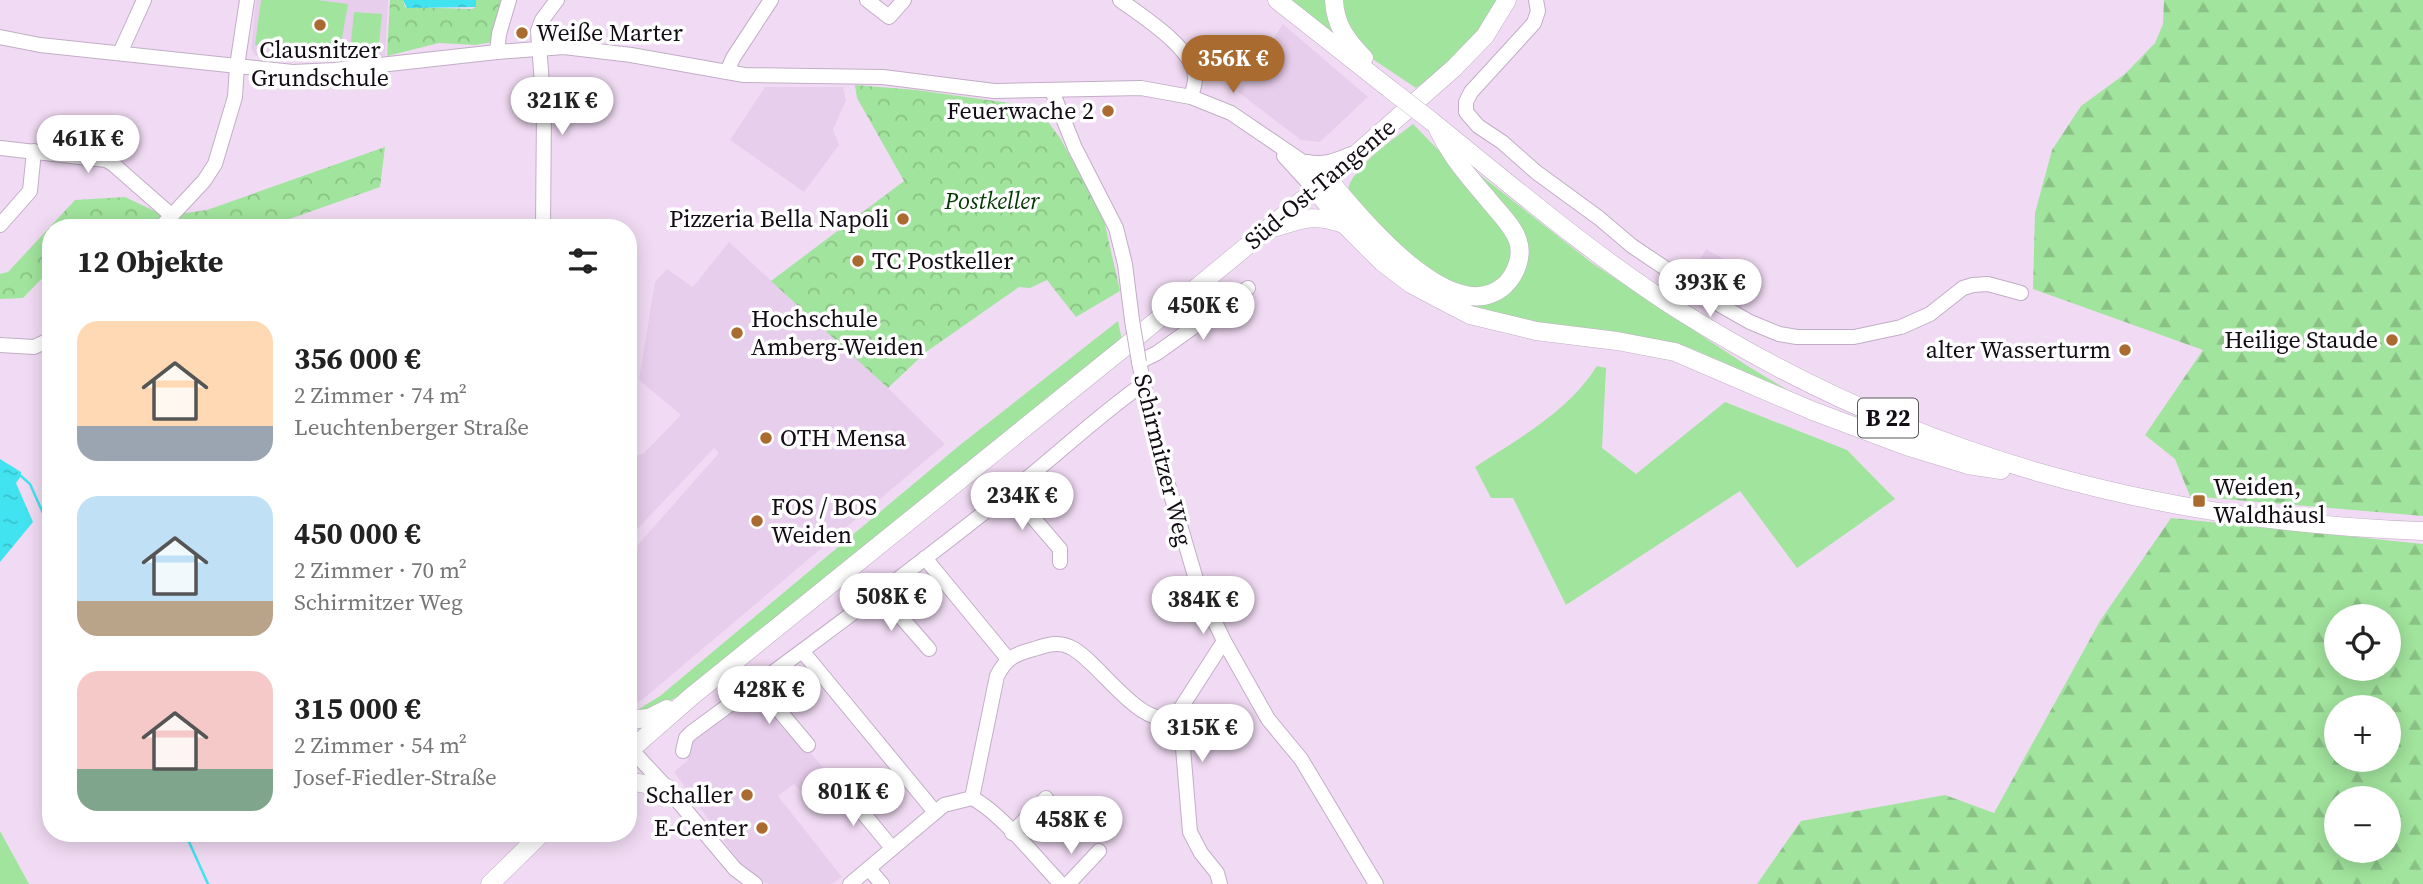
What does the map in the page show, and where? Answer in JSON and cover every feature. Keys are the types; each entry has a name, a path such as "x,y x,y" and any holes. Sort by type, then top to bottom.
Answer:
{"main road":[{"name":"B 22","path":"1278,0 1606,259 1686,314 1775,365 1840,398 1967,450 2097,490 2208,511 2353,529 2423,531"},
{"name":"B 22","path":"1334,0 1337,20 1343,33 1386,85"},
{"name":"Süd-Ost-Tangente","path":"637,742 1322,184 1454,68 1485,36 1507,0"},
{"path":"1322,184 1389,248 1421,273 1461,293 1473,295 1494,292 1511,278 1517,265 1520,252 1518,239 1505,219 1447,150 1433,123"},
{"path":"1322,184 1344,224 1382,262 1411,284 1470,315 1536,331 1647,345 1675,352 1813,411 1950,460 1987,469 2033,472"},
{"path":"1267,230 1313,216 1344,224"},
{"path":"637,719 649,718 692,696"},
{"path":"637,783 667,788"},
{"path":"490,884 532,842"}],"street":[{"path":"120,53 144,0"},
{"path":"168,219 204,181 215,164 235,97 247,0"},
{"path":"497,52 509,0"},
{"path":"543,219 544,110 537,48 538,31 542,20 557,0"},
{"path":"727,72 733,58 771,0"},
{"path":"867,0 888,17 904,0"},
{"path":"1120,0 1149,21 1188,57 1195,76 1191,97"},
{"path":"1536,0 1538,11 1534,23 1471,92 1466,102 1466,112 1470,119 1632,246 1720,305 1779,334 1797,337 1854,337 1918,321 1963,288 1973,285 1987,284 2021,293"},
{"path":"0,37 40,46 293,72 565,47 765,76 883,77 993,91 1141,88 1191,97 1231,113 1303,161 1322,184"},
{"name":"Schirmitzer Weg","path":"1052,91 1075,148 1116,228 1125,264 1139,362 1156,444 1198,586 1224,641 1268,719 1301,759 1376,884"},
{"path":"1258,130 1322,184"},
{"path":"1303,161 1319,164 1333,162 1365,147"},
{"path":"0,148 106,160 171,215"},
{"path":"0,225 30,191 34,151"},
{"name":"Schirmitzer Weg","path":"1139,362 1157,353 1248,288"},
{"path":"0,345 34,347 42,343"},
{"path":"683,751 686,738 691,733 880,593 1143,384"},
{"path":"1010,492 1059,549 1060,562"},
{"path":"925,558 1008,659"},
{"path":"880,593 929,649"},
{"path":"972,798 997,676 1008,659 1015,654 1051,644 1072,647 1143,712 1161,719 1170,719 1177,714 1224,641"},
{"path":"803,652 935,812"},
{"path":"757,684 808,745"},
{"path":"1177,714 1181,724 1190,832 1201,853 1217,873 1220,884"},
{"path":"637,757 667,788 735,869 755,884"},
{"path":"841,785 892,848"},
{"path":"850,884 944,805 972,798 1012,833 1061,884"},
{"path":"1012,833 1046,798"},
{"path":"1068,884 1099,851"},
{"path":"869,869 882,884"}],"shaded area":[{"name":"Clausnitzer Grundschule","path":"256,0 388,0 385,56 256,56 251,49"},
{"path":"1283,24 1368,97 1320,142 1301,140 1238,92"},
{"path":"765,87 843,87 846,100 833,130 839,145 804,192 730,140"},
{"path":"729,242 945,444 637,702 637,546 719,453 714,448 637,529 637,455 643,454 681,415 639,380 655,282 667,269 693,287"},
{"path":"1706,249 1757,278 1740,309 1690,278"},
{"path":"755,691 829,774 802,792 794,784 778,796 842,877 831,884 762,882 742,866 674,772 687,761 691,738"}],"green space":[{"path":"261,0 317,0 348,4 340,50 255,45"},
{"path":"390,0 403,0 405,7 472,9 476,7 476,0 502,0 493,42 475,45 439,43 387,56"},
{"path":"1285,0 1330,0 1343,44"},
{"path":"1340,0 1500,0 1469,46 1416,88 1368,56 1355,42"},
{"path":"2164,0 2423,0 2423,516 2190,496 2175,459 2145,435 2203,350 2033,289 2035,213 2052,150 2081,106 2125,74 2155,43 2163,24"},
{"path":"354,12 382,14 378,53 350,50"},
{"name":"Postkeller","path":"855,85 916,90 1037,107 1060,138 1103,216 1120,291 1076,317 1047,280 1030,288 1019,287 926,352 888,388 771,281 904,181 857,98"},
{"path":"1413,124 1448,160 1511,237 1515,257 1494,287 1463,290 1416,266 1348,190 1351,181 1365,163"},
{"path":"385,147 380,187 290,219 57,219 75,200 125,197 165,216 207,210"},
{"path":"1456,156 1592,263 1789,391 1688,347 1545,329 1452,301 1363,229 1482,304 1524,256"},
{"path":"42,235 42,278 23,298 0,299 0,274 8,272"},
{"path":"1118,321 1122,340 685,692 640,718 639,709 660,696 960,445"},
{"path":"1597,366 1606,368 1602,448 1636,474 1725,402 1847,450 1895,499 1797,568 1740,491 1566,605 1513,498 1491,498 1475,467 1557,411"},
{"path":"2171,518 2423,544 2423,884 1757,884 1801,821 1945,795 1994,813 2100,621"},
{"path":"0,831 29,884 0,884"}],"water":[{"path":"403,0 476,0 476,7 407,8"},
{"path":"0,459 21,472 16,483 33,522 0,562"}],"waterway":[{"path":"21,476 30,484 42,511"},
{"path":"189,842 208,884"}],"place":[{"name":"Clausnitzer Grundschule","path":"320,25"},
{"name":"Weiße Marter","path":"522,33"},
{"name":"Feuerwache 2","path":"1108,111"},
{"name":"Pizzeria Bella Napoli","path":"903,219"},
{"name":"TC Postkeller","path":"858,261"},
{"name":"Hochschule Amberg-Weiden","path":"737,333"},
{"name":"Heilige Staude","path":"2392,340"},
{"name":"alter Wasserturm","path":"2125,350"},
{"name":"OTH Mensa","path":"766,438"},
{"name":"Weiden, Waldhäusl","path":"2199,501"},
{"name":"FOS / BOS Weiden","path":"757,521"},
{"name":"Schaller","path":"747,795"},
{"name":"E-Center","path":"762,828"}]}
